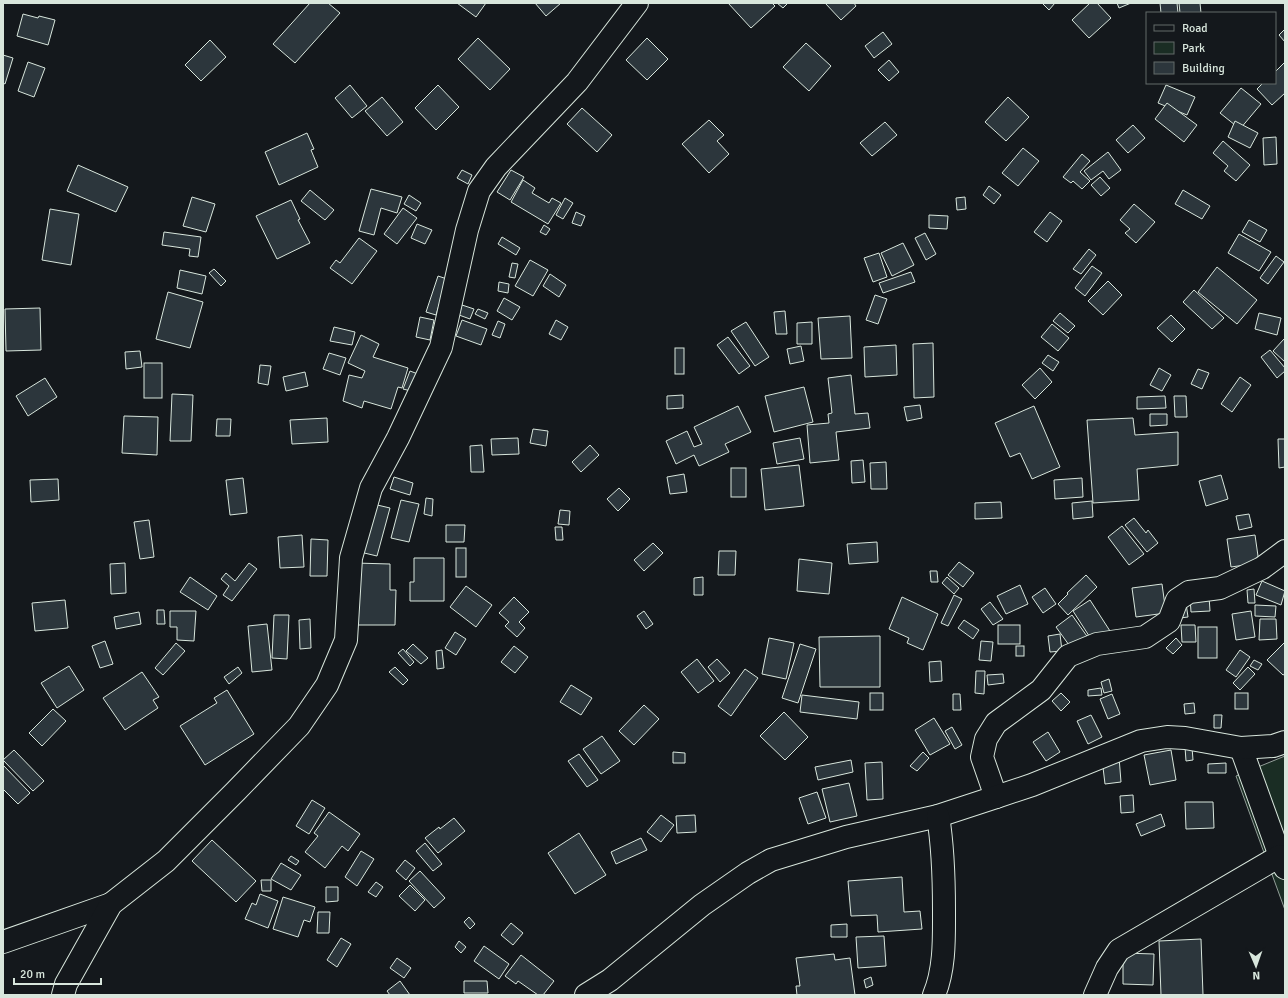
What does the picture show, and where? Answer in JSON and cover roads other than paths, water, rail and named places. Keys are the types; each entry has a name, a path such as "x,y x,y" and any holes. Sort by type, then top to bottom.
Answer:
{"street":[{"path":"3,942 112,904 166,861 242,786 299,726 326,685 346,640 351,558 371,488 398,438 441,347 467,230 479,191 496,168 577,82 637,3"},
{"path":"996,797 982,757 986,739 996,723 1041,690 1068,656 1098,644 1146,637 1169,621 1177,600 1190,592 1220,588 1262,568 1285,551"},
{"path":"586,995 610,980 702,905 771,860 846,837 938,816 1032,785 1141,741 1167,737 1185,738 1241,748 1273,746 1285,742"},
{"path":"1095,995 1107,968 1119,950 1282,862 1241,748"},
{"path":"934,995 943,960 944,930 942,848 938,816"},
{"path":"63,995 66,984 112,904"}]}
